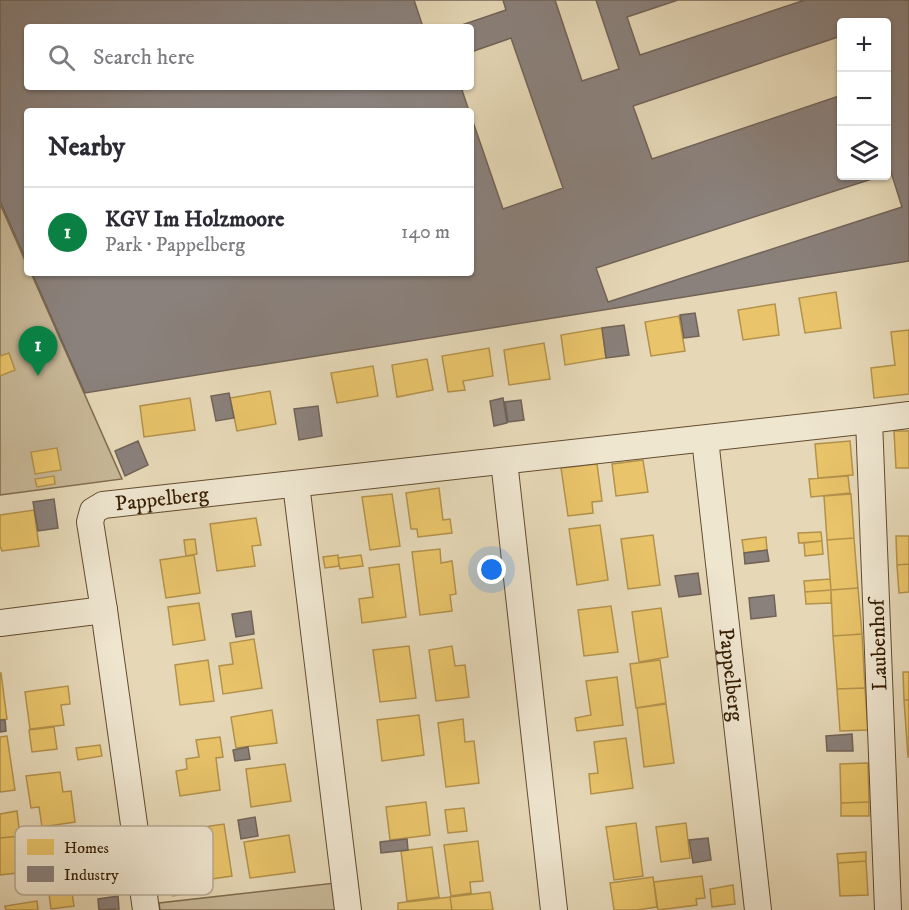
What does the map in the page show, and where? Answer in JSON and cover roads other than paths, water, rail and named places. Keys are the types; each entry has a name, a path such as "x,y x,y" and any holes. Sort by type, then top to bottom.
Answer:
{"street":[{"path":"869,420 909,415"},
{"name":"Pappelberg","path":"134,826 90,522 93,511 103,505 869,420"},
{"name":"Laubenhof","path":"869,420 889,910"},
{"name":"Pappelberg","path":"705,439 758,910"},
{"path":"504,460 554,910"},
{"path":"296,484 348,910"},
{"path":"0,623 104,610"},
{"name":"Pappelberg","path":"144,895 146,910"},
{"path":"889,910 909,908"}],"place":[{"name":"KGV Im Holzmoore","path":"38,376"}]}
